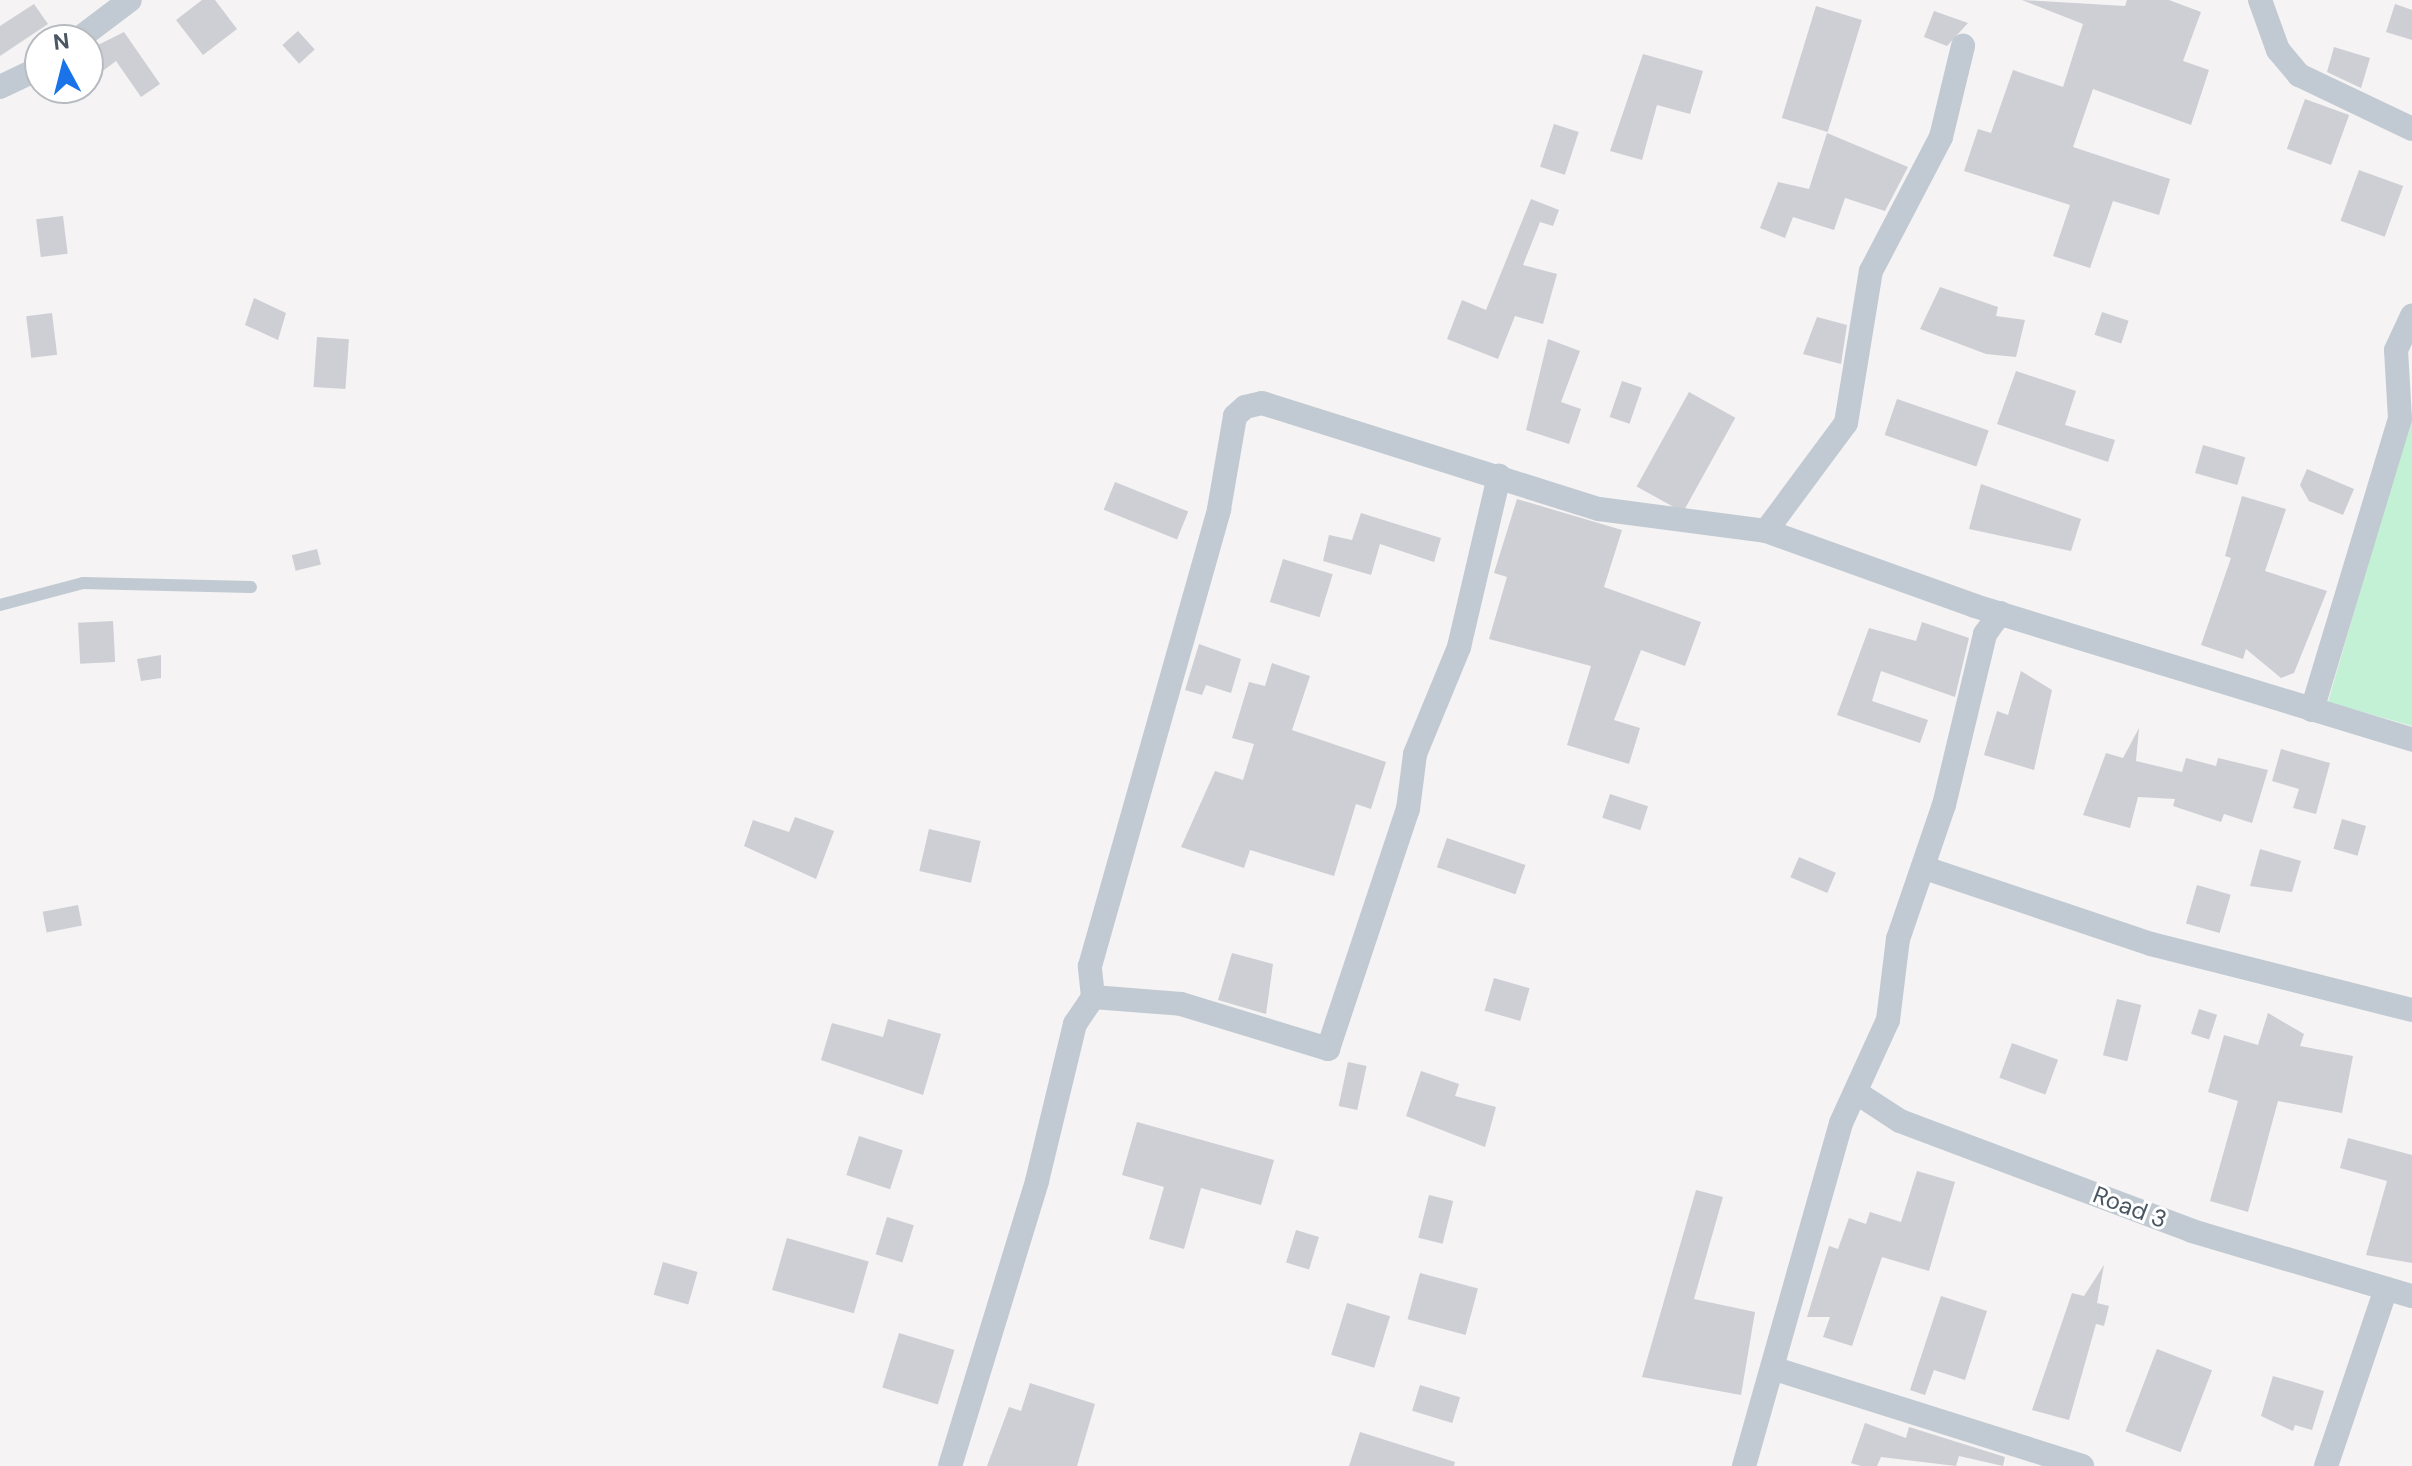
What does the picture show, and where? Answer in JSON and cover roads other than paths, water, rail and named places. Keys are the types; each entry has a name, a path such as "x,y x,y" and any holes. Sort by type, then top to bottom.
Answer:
{"street":[{"path":"98,24 130,0"},
{"path":"2260,0 2278,50 2299,75 2412,129"},
{"path":"1766,531 1846,423 1871,271 1941,137 1963,46"},
{"path":"0,87 24,76"},
{"path":"2312,710 2400,419 2396,350 2412,316"},
{"path":"950,1466 1037,1181 1075,1024 1093,997 1090,966 1219,509 1235,416 1262,403 1653,520 1766,531 1975,606 2412,740"},
{"path":"1093,997 1181,1004 1328,1049 1408,809 1415,754 1459,647 1499,476"},
{"path":"1975,606 1985,634"},
{"path":"1744,1466 1775,1369 1818,1197 1888,1020 1898,939 1925,868 1985,634 2000,613"},
{"path":"1925,868 2151,944 2412,1010"},
{"name":"Road 3","path":"1857,1093 1900,1121 2192,1231 2412,1296"},
{"path":"2326,1466 2386,1289"},
{"path":"1775,1369 2082,1466"}],"lane":[{"path":"0,605 83,583 251,587"}]}
